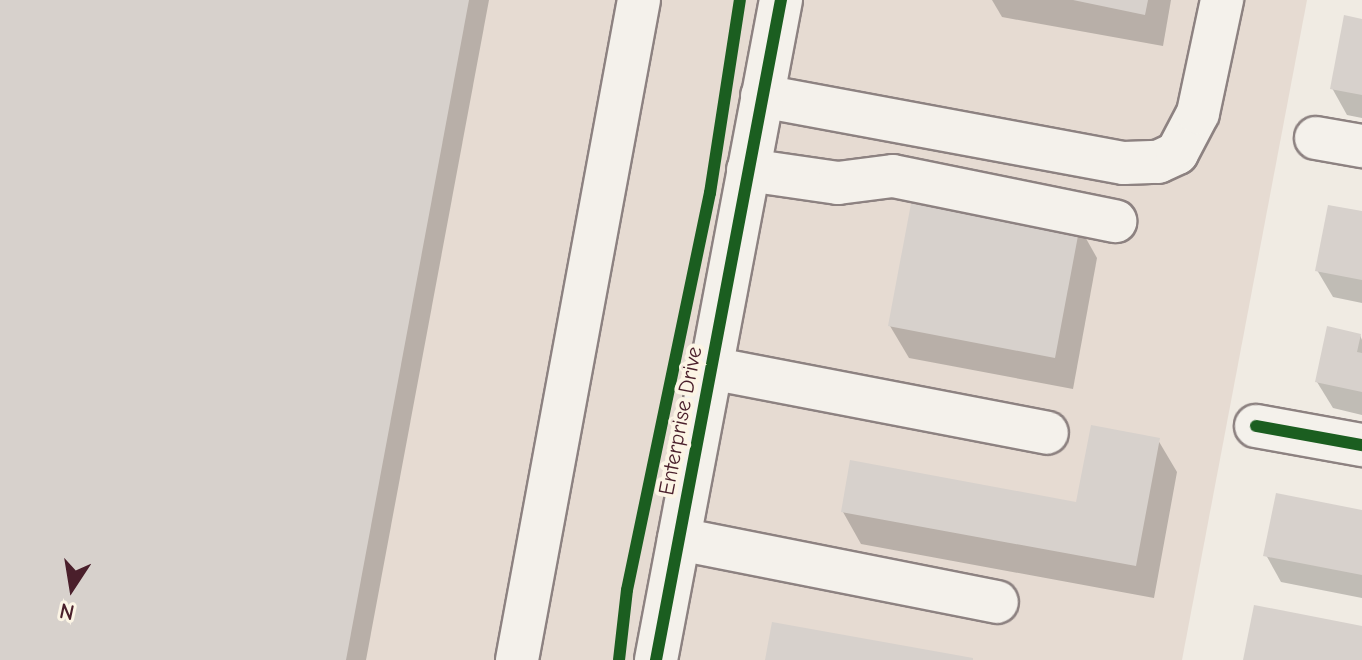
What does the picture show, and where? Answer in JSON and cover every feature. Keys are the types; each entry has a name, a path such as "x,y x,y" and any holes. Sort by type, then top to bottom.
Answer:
{"street":[{"path":"517,660 639,0"},
{"name":"Enterprise Drive","path":"656,660 781,0"},
{"path":"762,96 1124,163 1158,162 1177,153 1198,113 1222,0"},
{"path":"1316,138 1362,146"},
{"path":"748,170 838,183 893,176 1115,221"},
{"path":"711,368 1047,433"},
{"path":"1256,426 1362,445"},
{"path":"679,539 997,602"}],"shaded area":[{"path":"0,0 1307,0 1182,660 0,660"}],"building":[{"path":"0,0 469,0 346,660 0,660"},
{"path":"1073,0 1148,0 1145,15"},
{"path":"1344,15 1362,19 1362,95 1330,89"},
{"path":"913,193 1080,225 1055,358 888,326"},
{"path":"1328,205 1362,211 1362,280 1315,271"},
{"path":"1327,326 1361,334 1357,352 1362,353 1362,392 1315,382"},
{"path":"1091,425 1160,438 1136,566 841,512 850,460 1076,502"},
{"path":"1276,493 1362,510 1362,575 1263,556"},
{"path":"1254,605 1362,626 1362,660 1243,660"},
{"path":"772,622 973,658 973,660 765,660"}],"cycle path":[{"path":"619,660 627,590 710,193 740,0"},
{"path":"656,660 781,0"},
{"path":"1256,426 1362,445"}]}
